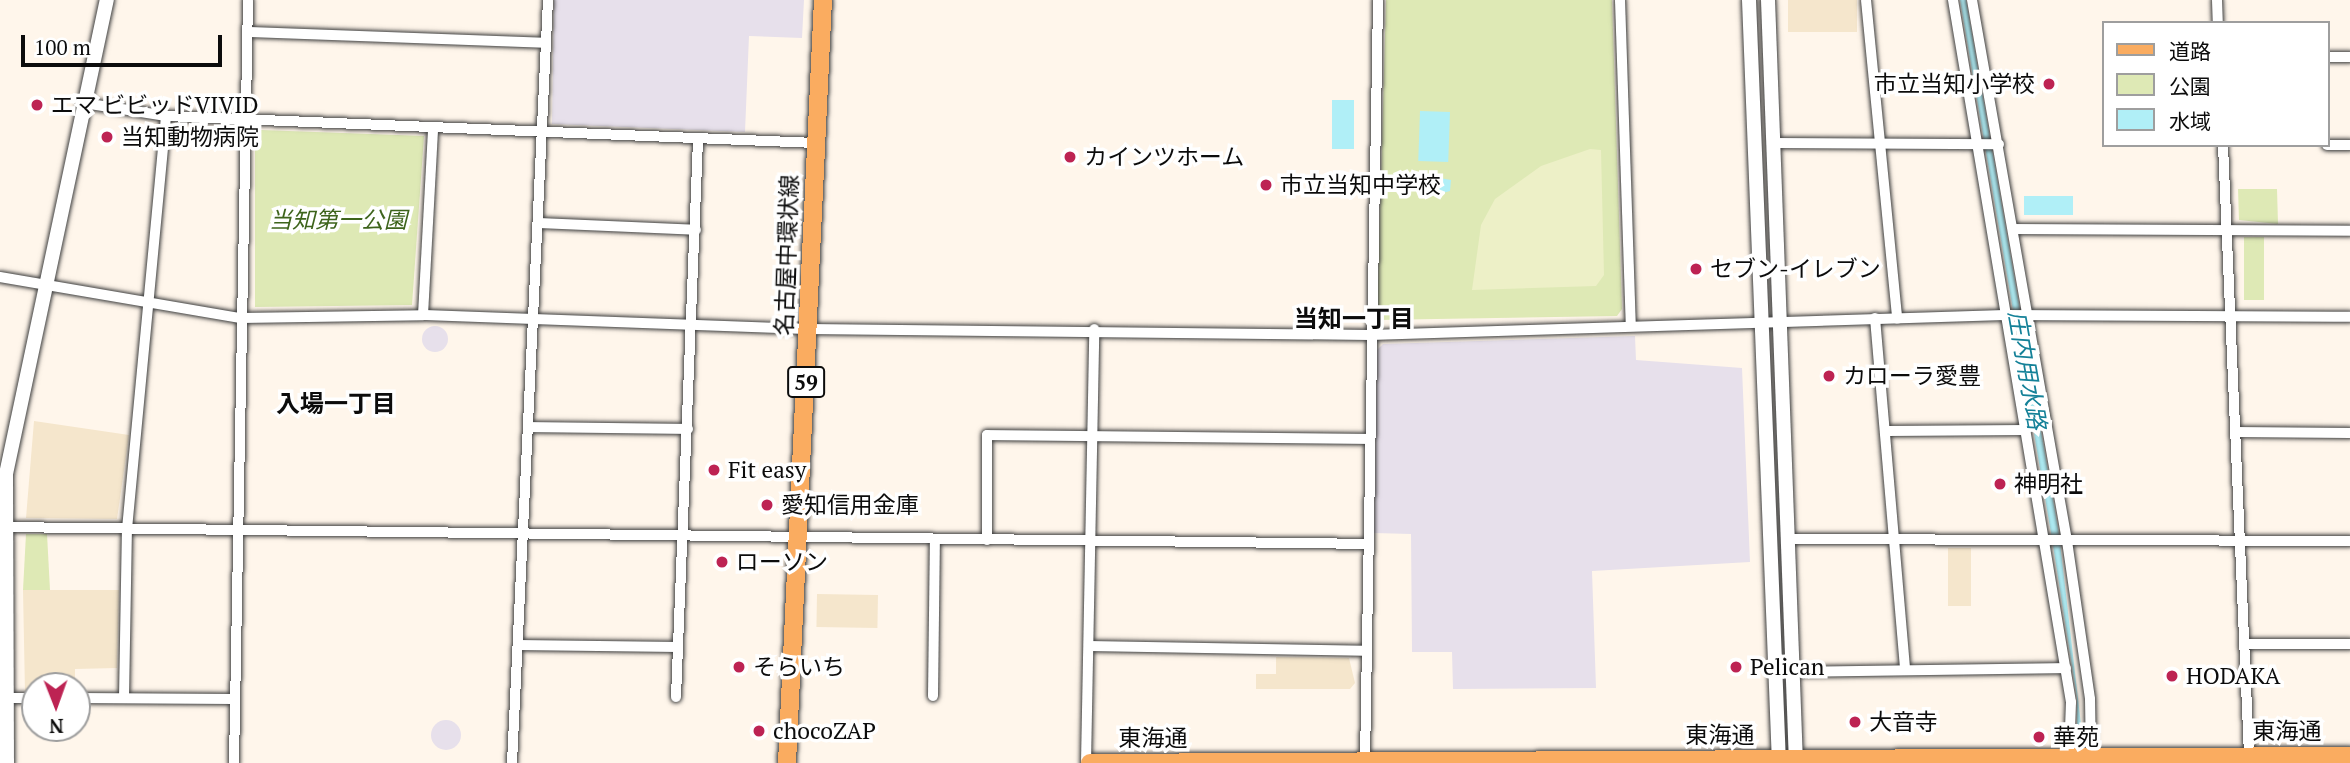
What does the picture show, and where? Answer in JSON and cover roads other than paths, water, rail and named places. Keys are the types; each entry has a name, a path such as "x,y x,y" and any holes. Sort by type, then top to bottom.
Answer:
{"main road":[{"name":"名古屋中環状線","path":"787,763 800,536 823,0"},
{"name":"東海通","path":"1088,763 2350,756"}],"street":[{"path":"7,763 3,525 11,440 107,0"},
{"path":"234,763 248,0"},
{"path":"512,763 548,0"},
{"path":"1364,761 1378,0"},
{"path":"1620,0 1631,326"},
{"path":"1749,0 1760,321 1787,761"},
{"path":"1768,0 1793,672 1787,761"},
{"path":"1866,0 1897,318"},
{"path":"1952,0 1988,144 2015,229 2017,315 2026,430 2056,541 2091,699 2091,757"},
{"path":"1972,0 1988,144 2056,541 2066,668 2069,756"},
{"path":"2217,0 2218,21"},
{"path":"248,32 546,43"},
{"path":"2329,57 2350,57"},
{"path":"84,103 166,116 816,143"},
{"path":"124,698 127,529 166,116"},
{"path":"423,315 433,128"},
{"path":"676,697 694,324 698,139"},
{"path":"1774,143 1988,144"},
{"path":"2329,145 2350,145"},
{"path":"2223,147 2249,756"},
{"path":"538,223 696,230"},
{"path":"2015,229 2350,231"},
{"path":"0,277 241,318 423,315 808,328 1094,329 1370,335 2017,315 2350,317"},
{"path":"1875,318 1898,540 1905,670"},
{"path":"1088,763 1094,329"},
{"path":"529,427 688,429"},
{"path":"1887,431 2026,430"},
{"path":"2235,432 2350,433"},
{"path":"986,540 988,435 1369,439"},
{"path":"3,525 127,529 1367,544"},
{"path":"933,696 935,539"},
{"path":"1788,540 2350,541"},
{"path":"2245,643 2350,644"},
{"path":"518,645 678,647"},
{"path":"1089,646 1364,651"},
{"path":"1793,672 2066,668"},
{"path":"91,698 234,699"}],"water":[{"name":"庄内用水路","path":"1960,0 1966,0 2059,534 2083,742 2077,742 2077,698 2051,533"},
{"path":"1332,100 1354,100 1354,149 1332,149"},
{"path":"1420,111 1450,112 1448,162 1418,161"},
{"path":"1428,176 1451,180 1450,191 1425,198 1417,184"},
{"path":"2024,196 2073,196 2073,215 2024,215"}],"place":[{"name":"市立当知小学校","path":"2049,84"},
{"name":"エマ ビビッドVIVID","path":"37,105"},
{"name":"当知動物病院","path":"107,137"},
{"name":"カインツホーム","path":"1070,157"},
{"name":"市立当知中学校","path":"1266,185"},
{"name":"セブン-イレブン","path":"1696,269"},
{"name":"カローラ愛豊","path":"1829,376"},
{"name":"Fit easy","path":"714,470"},
{"name":"神明社","path":"2000,484"},
{"name":"愛知信用金庫","path":"767,505"},
{"name":"ローソン","path":"722,562"},
{"name":"そらいち","path":"739,667"},
{"name":"Pelican","path":"1736,667"},
{"name":"HODAKA","path":"2172,676"},
{"name":"大音寺","path":"1855,722"},
{"name":"chocoZAP","path":"759,731"},
{"name":"華苑","path":"2039,737"}],"district":[{"name":"当知一丁目","path":"1354,319"},
{"name":"入場一丁目","path":"336,404"}],"park label":[{"name":"当知第一公園","path":"338,220"}]}
